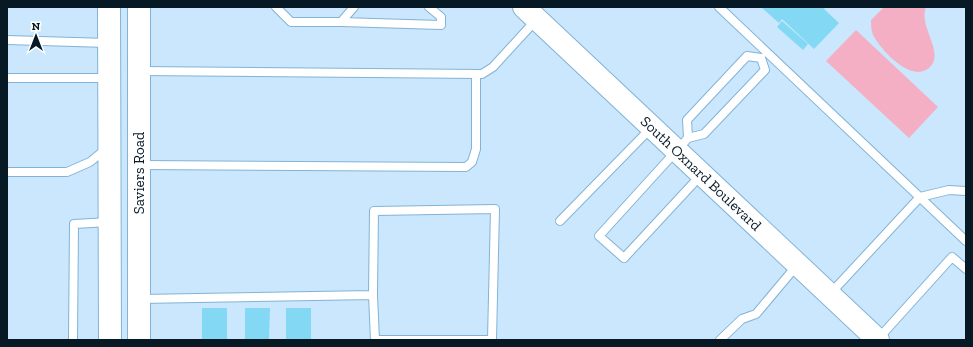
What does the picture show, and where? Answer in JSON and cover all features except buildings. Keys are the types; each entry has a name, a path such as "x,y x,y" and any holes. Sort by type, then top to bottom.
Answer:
{"main road":[{"name":"Saviers Road","path":"109,7 110,340"},
{"name":"Saviers Road","path":"139,7 139,340"},
{"name":"South Oxnard Boulevard","path":"530,13 652,127 683,144 702,174 878,340"}],"lane":[{"path":"276,7 291,22 441,25 441,17 429,7"},
{"path":"341,22 354,7"},
{"path":"720,7 764,55 920,197 966,241"},
{"path":"140,71 482,74 493,67 530,13"},
{"path":"7,40 109,43"},
{"path":"683,144 688,120 747,56 764,55"},
{"path":"702,174 624,258 599,236 683,144 704,134 765,70 764,55"},
{"path":"139,165 466,167 472,162 476,149 476,74"},
{"path":"7,78 109,78"},
{"path":"560,221 652,127"},
{"path":"7,172 67,172 90,162 109,146"},
{"path":"829,294 920,197 949,190 966,191"},
{"path":"495,209 492,340 375,340 373,295 374,211 495,209"},
{"path":"73,340 74,224 109,222"},
{"path":"878,340 952,257 966,269"},
{"path":"720,340 742,319 756,314 798,264"},
{"path":"139,299 373,295"}],"shaded area":[{"path":"884,7 926,7 924,14 925,22 935,53 931,66 924,71 915,72 898,64 883,49 873,35 871,20"},
{"path":"856,30 938,107 909,138 826,61"}]}
